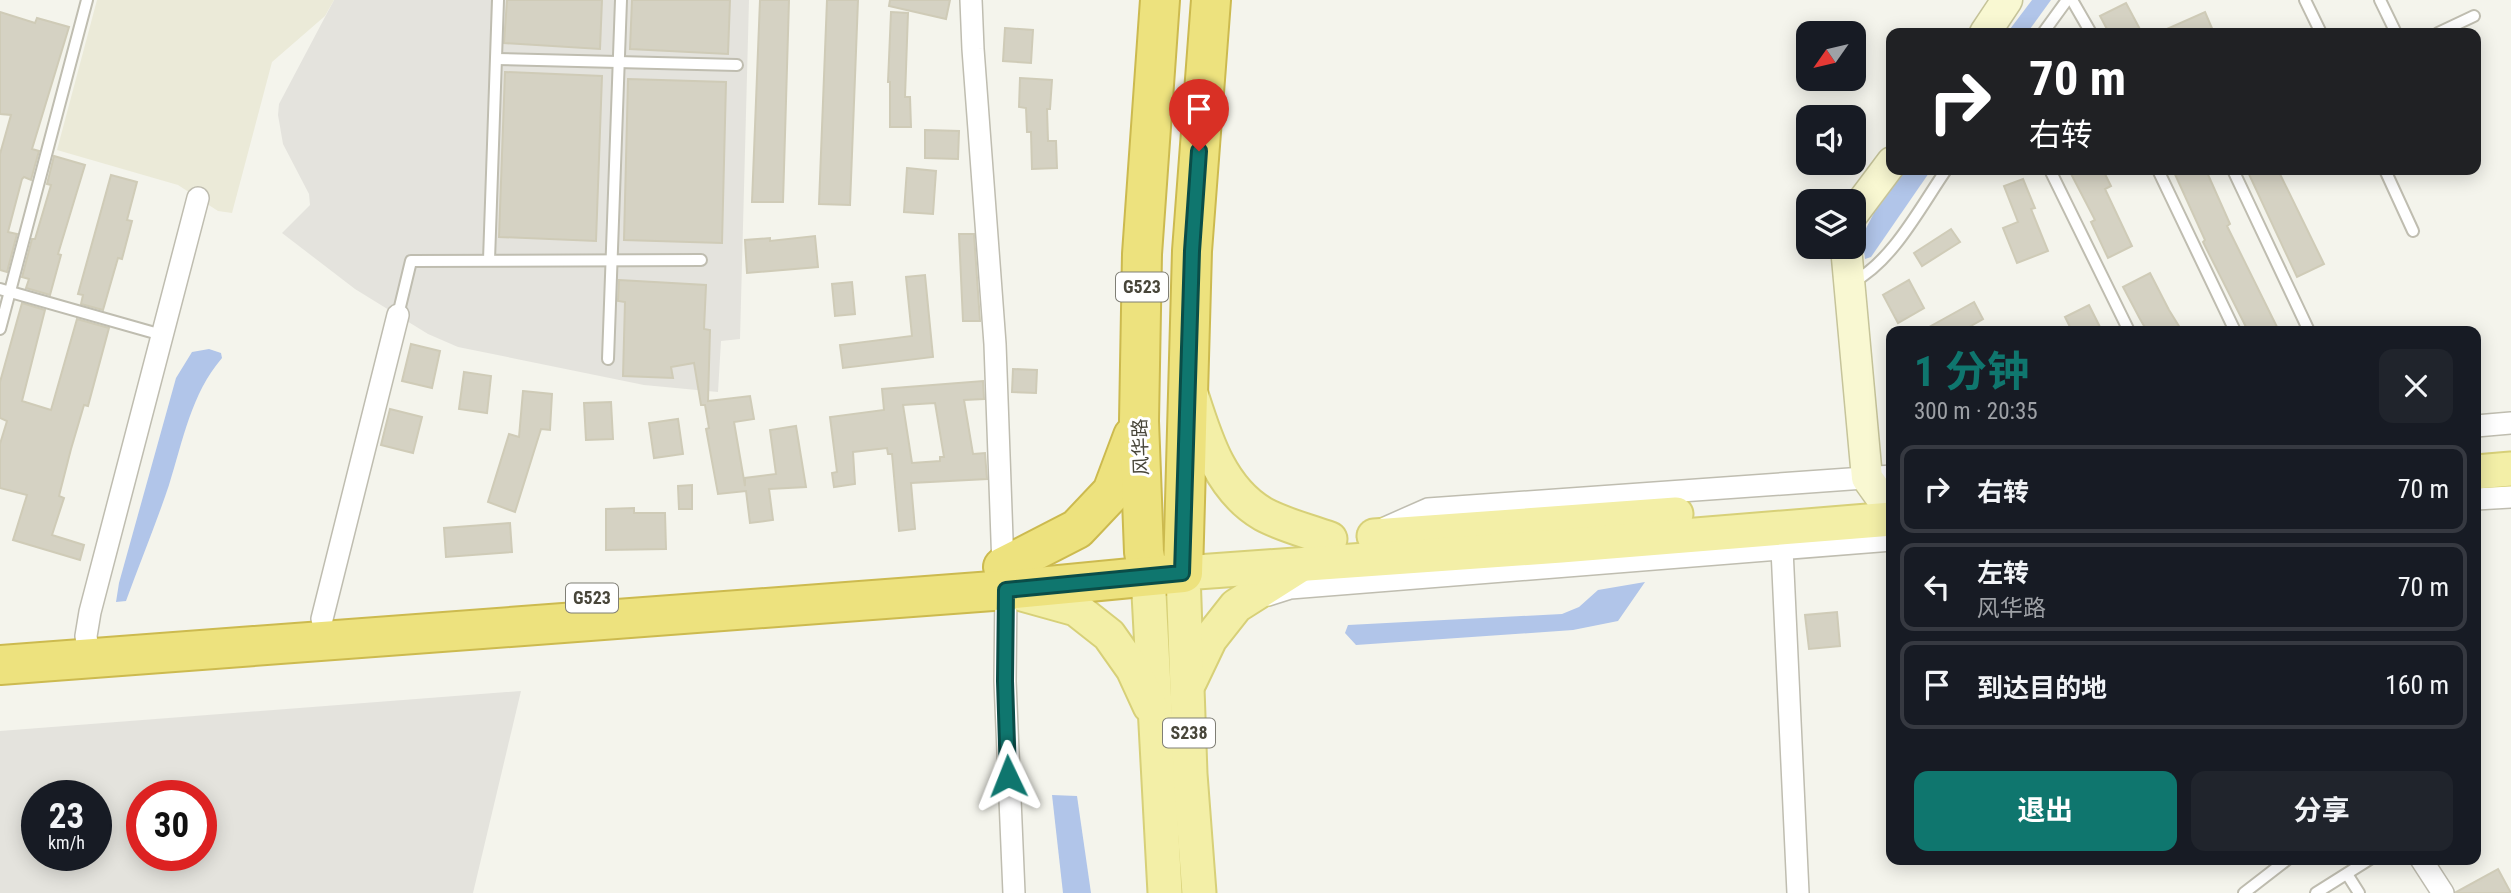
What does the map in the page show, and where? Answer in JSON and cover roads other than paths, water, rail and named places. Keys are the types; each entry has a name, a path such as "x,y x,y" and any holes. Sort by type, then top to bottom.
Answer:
{"highway":[{"name":"风华路","path":"1160,0 1142,254 1139,421 1164,563"},
{"name":"风华路","path":"1164,563 1187,380 1192,251 1211,0"},
{"path":"1005,578 1077,529 1111,492 1139,421"},
{"name":"G523","path":"0,643 87,647 1005,578 1164,563"},
{"name":"G523","path":"0,665 87,647 322,619 1005,578"}],"main road":[{"path":"1187,380 1204,433 1228,484 1262,513 1330,540"},
{"path":"2481,450 2511,447"},
{"path":"2481,472 2511,469"},
{"path":"1164,563 1367,537 1886,509"},
{"path":"1164,563 1302,564 1561,546 1886,509"},
{"name":"风华路","path":"1164,563 1187,687 1199,893"},
{"name":"风华路","path":"1164,563 1156,718 1165,893"},
{"path":"1187,687 1210,639 1236,606 1302,564"},
{"path":"1005,578 1076,609 1110,635 1133,669 1156,718"}],"street":[{"path":"971,0 972,49 995,344 1014,893"},
{"path":"1988,28 2007,0"},
{"path":"1866,197 1886,170"},
{"path":"87,647 198,198"},
{"path":"1236,606 1290,588 1783,549 1886,509 1848,285 1847,259"},
{"path":"322,619 398,315"},
{"path":"2481,426 2511,423"},
{"path":"2481,499 2511,497"},
{"path":"1783,549 1798,893"},
{"path":"2425,865 2443,893"}],"lane":[{"path":"0,330 5,291 87,0"},
{"path":"489,260 498,0"},
{"path":"608,359 621,0"},
{"path":"2047,28 2067,0"},
{"path":"2073,0 2088,28"},
{"path":"2305,0 2319,28"},
{"path":"2380,0 2394,28"},
{"path":"2449,28 2474,16"},
{"path":"496,59 737,65"},
{"path":"1848,285 1867,275 1887,256 1943,175"},
{"path":"2052,175 2127,326"},
{"path":"2161,175 2233,326"},
{"path":"2235,175 2307,326"},
{"path":"2387,175 2413,231"},
{"path":"398,315 411,261 701,260"},
{"path":"5,291 162,335"},
{"path":"2244,893 2280,865"},
{"path":"2316,893 2361,865"},
{"path":"2347,874 2360,893"}],"water":[{"path":"2032,0 2051,0 2031,28 2011,28"},
{"path":"1902,175 1928,175 1871,257 1866,259 1866,228"},
{"path":"209,349 221,353 222,358 195,402 164,500 126,601 116,602 176,378 192,352"},
{"path":"1645,582 1618,621 1573,630 1356,645 1345,633 1348,625 1562,614 1579,607 1598,590"},
{"path":"1052,795 1077,796 1091,893 1063,893"}]}
